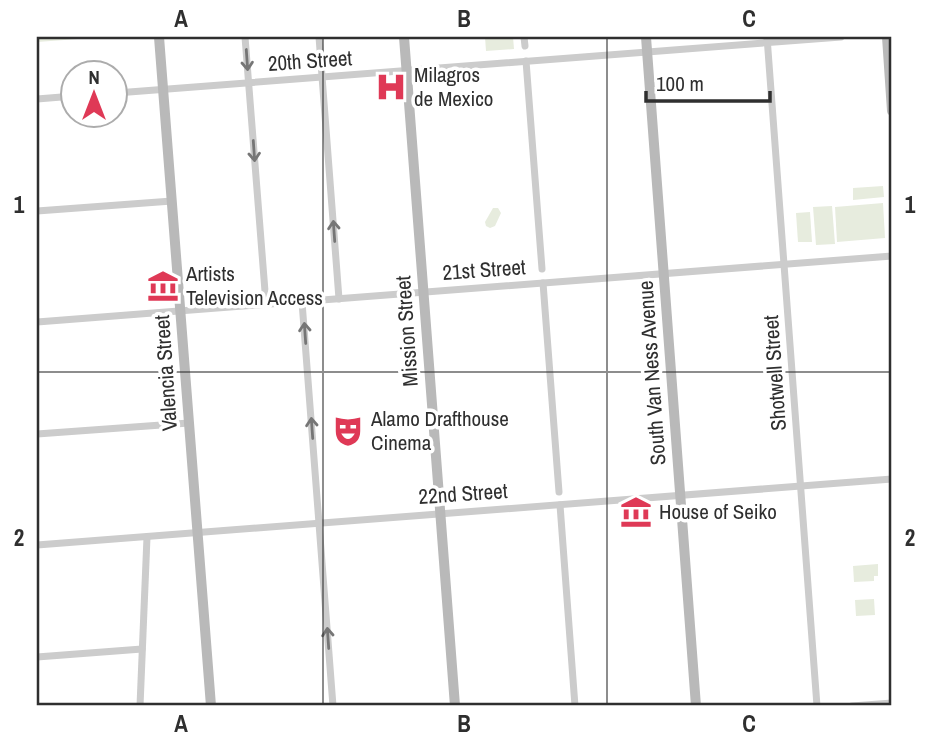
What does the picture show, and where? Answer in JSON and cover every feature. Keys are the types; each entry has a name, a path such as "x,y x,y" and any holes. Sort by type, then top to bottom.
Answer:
{"main road":[{"name":"Valencia Street","path":"159,37 211,706"},
{"name":"Mission Street","path":"404,37 455,706"},
{"name":"South Van Ness Avenue","path":"646,37 696,706"},
{"path":"887,37 892,111"}],"street":[{"path":"245,37 266,304"},
{"path":"319,37 339,299"},
{"path":"524,37 525,46"},
{"name":"20th Street","path":"130,92 767,40 841,37"},
{"name":"Shotwell Street","path":"767,40 817,706"},
{"path":"526,61 542,269"},
{"path":"37,99 60,97"},
{"path":"37,211 172,201"},
{"name":"21st Street","path":"37,322 892,256"},
{"path":"543,283 559,492"},
{"path":"302,302 333,706"},
{"path":"37,434 189,422"},
{"name":"22nd Street","path":"37,545 892,479"},
{"path":"560,505 575,706"},
{"path":"140,706 147,537"},
{"path":"37,657 142,649"},
{"path":"852,706 892,703"}],"shaded area":[{"path":"37,37 105,37 37,42"},
{"path":"485,37 513,37 514,49 486,51"},
{"path":"883,186 884,197 853,200 853,188"},
{"path":"883,203 885,238 837,242 835,207"},
{"path":"832,206 835,244 816,245 813,207"},
{"path":"493,208 498,208 501,213 495,226 490,228 485,222"},
{"path":"810,212 812,242 798,242 796,213"},
{"path":"878,564 878,576 874,576 874,581 854,582 853,566"},
{"path":"874,599 875,615 856,616 855,600"}],"place":[{"name":"Milagros de Mexico","path":"391,87"},
{"name":"Artists Television Access","path":"163,286"},
{"name":"Alamo Drafthouse Cinema","path":"348,431"},
{"name":"House of Seiko","path":"636,512"}]}
